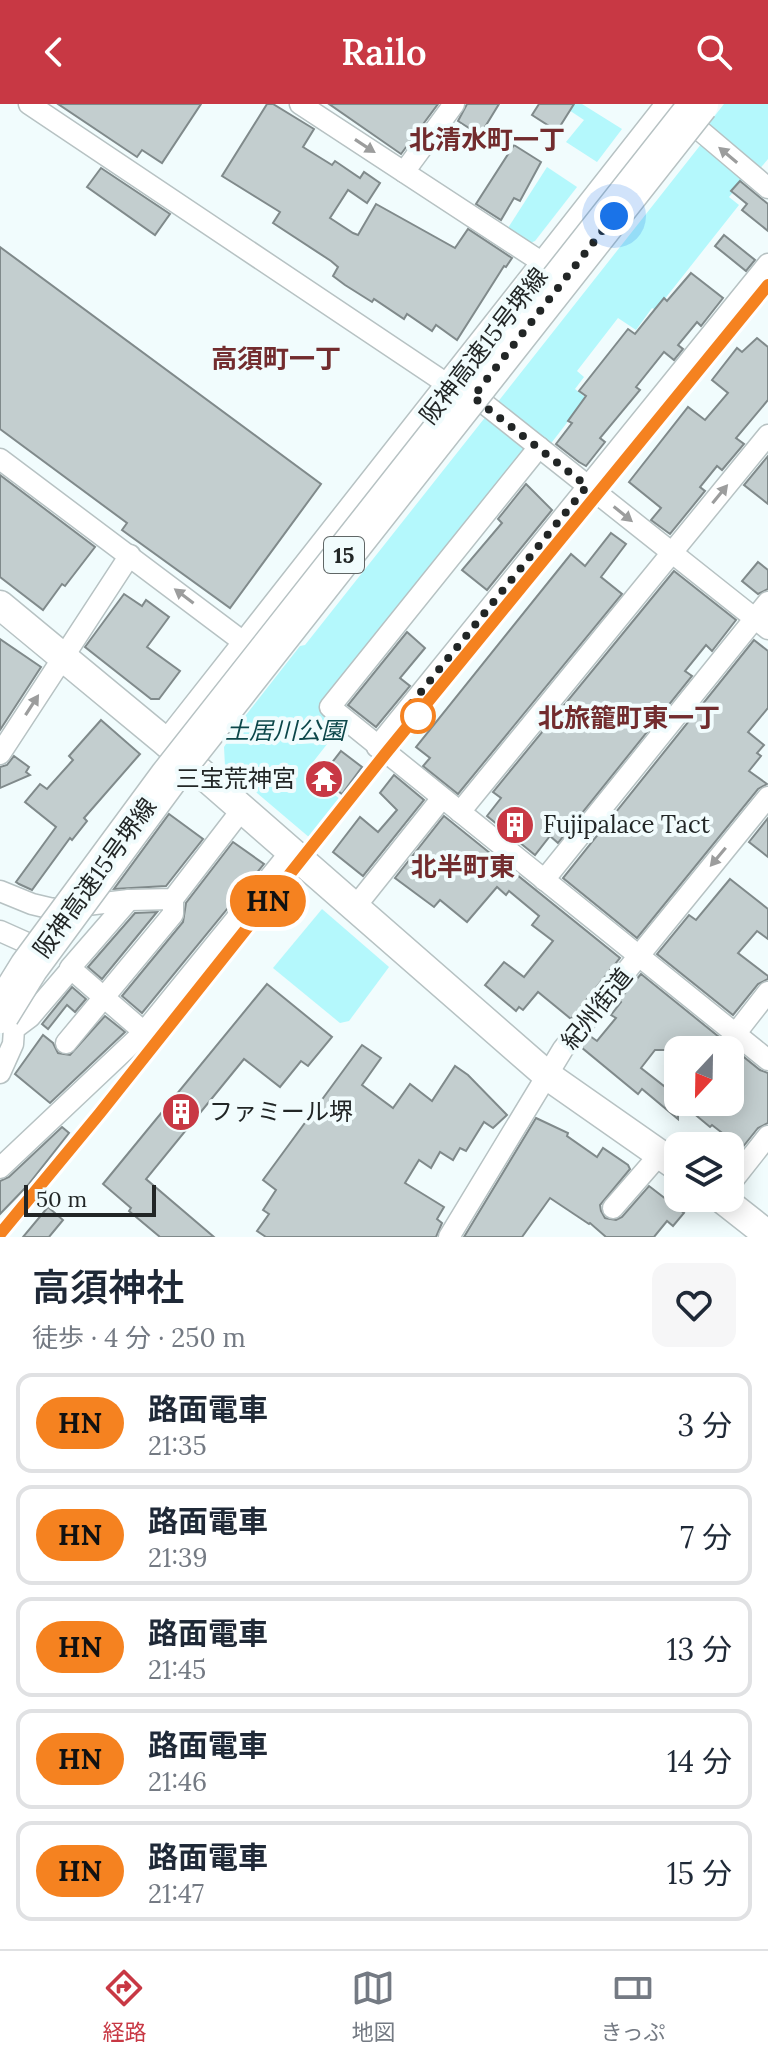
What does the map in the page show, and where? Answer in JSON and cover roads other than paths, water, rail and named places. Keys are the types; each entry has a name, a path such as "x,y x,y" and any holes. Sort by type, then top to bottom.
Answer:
{"highway":[{"name":"阪神高速15号堺線","path":"0,968 44,902 90,842 684,107"},
{"name":"阪神高速15号堺線","path":"0,1014 44,946 169,777 684,107"}],"street":[{"path":"29,104 462,392 539,447 671,553 764,617 544,880"},
{"path":"300,104 546,265"},
{"path":"404,172 454,104"},
{"path":"177,752 684,107"},
{"path":"684,107 768,188"},
{"path":"177,752 246,644 462,392 546,265 684,107"},
{"path":"377,747 768,264"},
{"path":"460,812 768,435"},
{"path":"539,447 330,707 768,1060"},
{"path":"0,459 246,644"},
{"path":"0,754 130,555"},
{"path":"0,605 292,850 548,1076 664,1157"},
{"name":"紀州街道","path":"449,1237 563,1049 768,797"},
{"path":"355,907 442,798"},
{"path":"66,1043 173,914 173,899 243,808"},
{"path":"0,1168 144,1032 292,850"},
{"path":"4,899 53,909 129,900 173,899"},
{"path":"0,1073 13,1044 14,1029 30,1017 129,900"},
{"path":"0,931 41,947 144,1032"},
{"path":"736,1033 768,992"},
{"path":"744,1166 768,1136"},
{"path":"613,1208 664,1164"},
{"path":"739,1212 768,1235"}],"tram line":[{"path":"0,1234 386,753 768,285"},
{"name":"HN","path":"0,1234 386,753 768,285"}],"place":[{"name":"三宝荒神宮","path":"324,779"},
{"name":"Fujipalace Tact","path":"515,825"},
{"name":"ファミール堺","path":"181,1112"}],"district":[{"name":"北清水町一丁","path":"487,140"},
{"name":"高須町一丁","path":"276,359"},
{"name":"北旅籠町東一丁","path":"629,718"},
{"name":"北半町東","path":"463,867"}],"park label":[{"name":"土居川公園","path":"285,731"}]}
